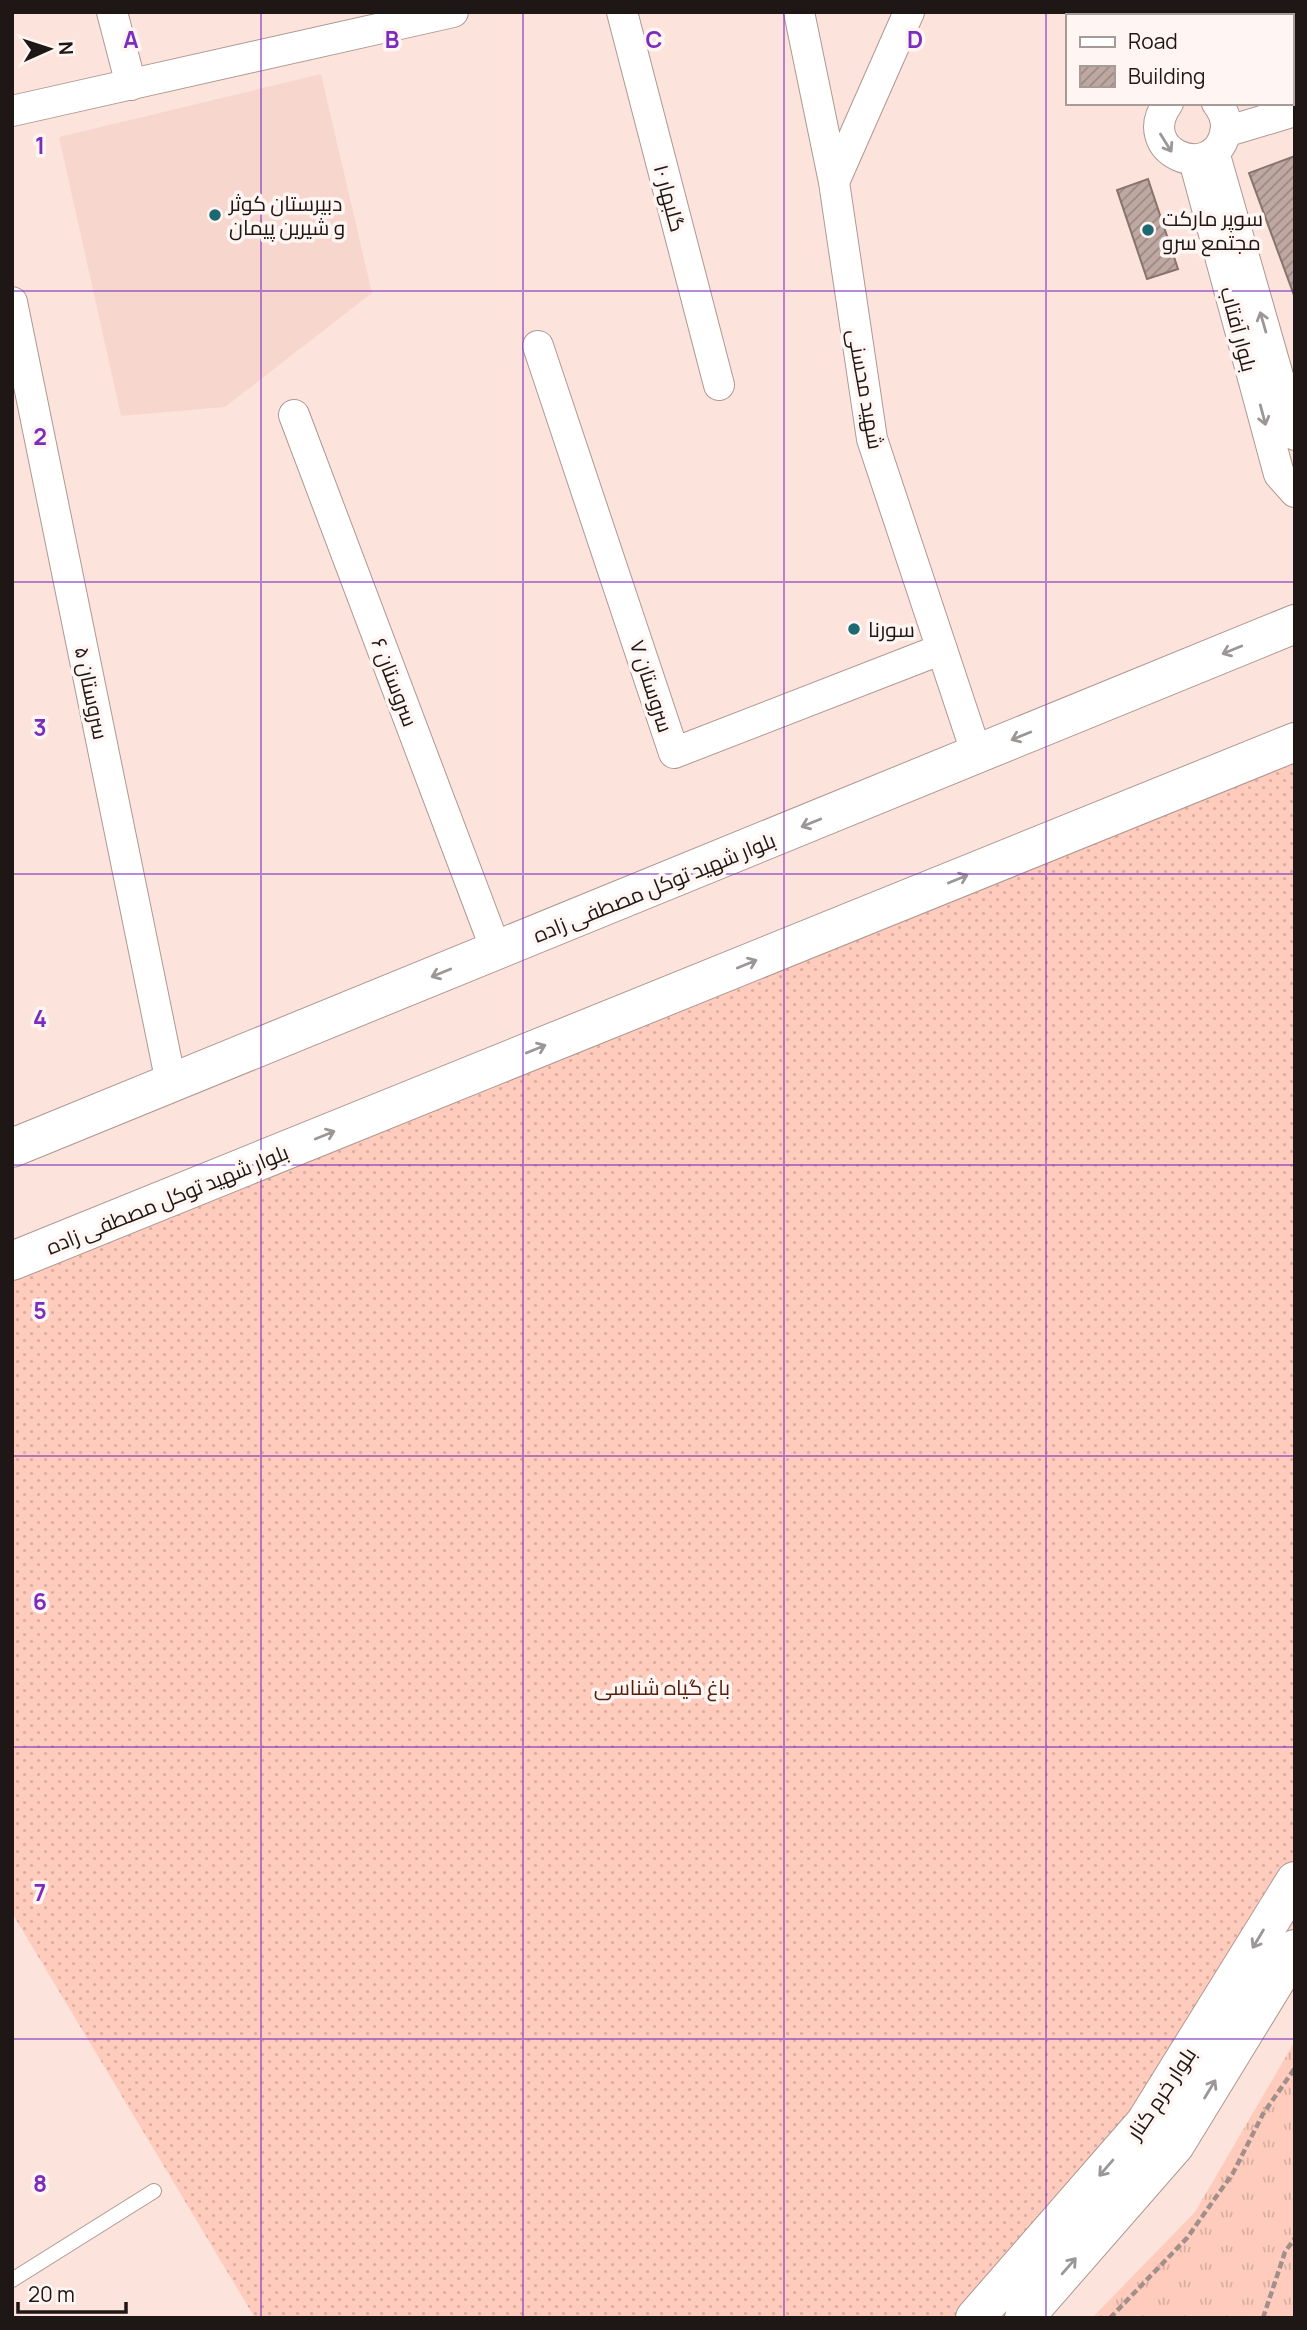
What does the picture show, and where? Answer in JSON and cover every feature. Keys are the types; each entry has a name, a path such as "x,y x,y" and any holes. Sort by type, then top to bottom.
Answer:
{"main road":[{"name":"بلوار شهید توکل مصطفی زاده","path":"12,1148 1295,624"},
{"name":"بلوار شهید توکل مصطفی زاده","path":"12,1261 1295,742"},
{"name":"بلوار خرم کنار","path":"975,2318 1145,2123 1295,1881"},
{"name":"بلوار خرم کنار","path":"1024,2318 1175,2145 1295,1950"}],"street":[{"path":"112,12 131,85"},
{"path":"12,111 131,85 341,25 453,12"},
{"name":"گلبهار ۱۰","path":"622,12 719,384"},
{"name":"شهید محسنی","path":"799,12 834,182 872,439 976,755"},
{"path":"834,182 909,12"},
{"path":"1167,105 1159,124 1164,145 1181,158 1211,148 1295,111"},
{"path":"1211,148 1224,115 1218,105"},
{"name":"بلوار آفتاب","path":"1211,148 1295,435"},
{"name":"بلوار آفتاب","path":"1211,148 1279,474 1295,492"},
{"name":"سروستان ۵","path":"12,302 172,1083"},
{"name":"سروستان ۷","path":"538,346 674,753 942,649"},
{"name":"سروستان ۶","path":"294,415 496,950"}],"lane":[{"path":"12,2280 154,2191"}],"path":[{"path":"1110,2318 1187,2238 1233,2173 1263,2114 1295,2068"},
{"path":"1263,2318 1285,2252 1295,2238"}],"shaded area":[{"name":"دبیرستان کوثر و شیرین پیمان","path":"321,74 372,293 225,407 121,416 59,137"}],"green space":[{"name":"باغ گیاه شناسی","path":"1295,748 1295,1922 1145,2123 971,2318 255,2318 12,1913 12,1270"},
{"path":"1295,2041 1295,2318 1092,2318 1195,2212"}],"building":[{"path":"1295,156 1295,298 1249,173"},
{"name":"سوپر مارکت مجتمع سرو","path":"1148,179 1178,269 1147,279 1117,190"}],"place":[{"name":"دبیرستان کوثر و شیرین پیمان","path":"215,215"},
{"name":"سوپر مارکت مجتمع سرو","path":"1148,230"},
{"name":"سورنا","path":"854,629"}]}
